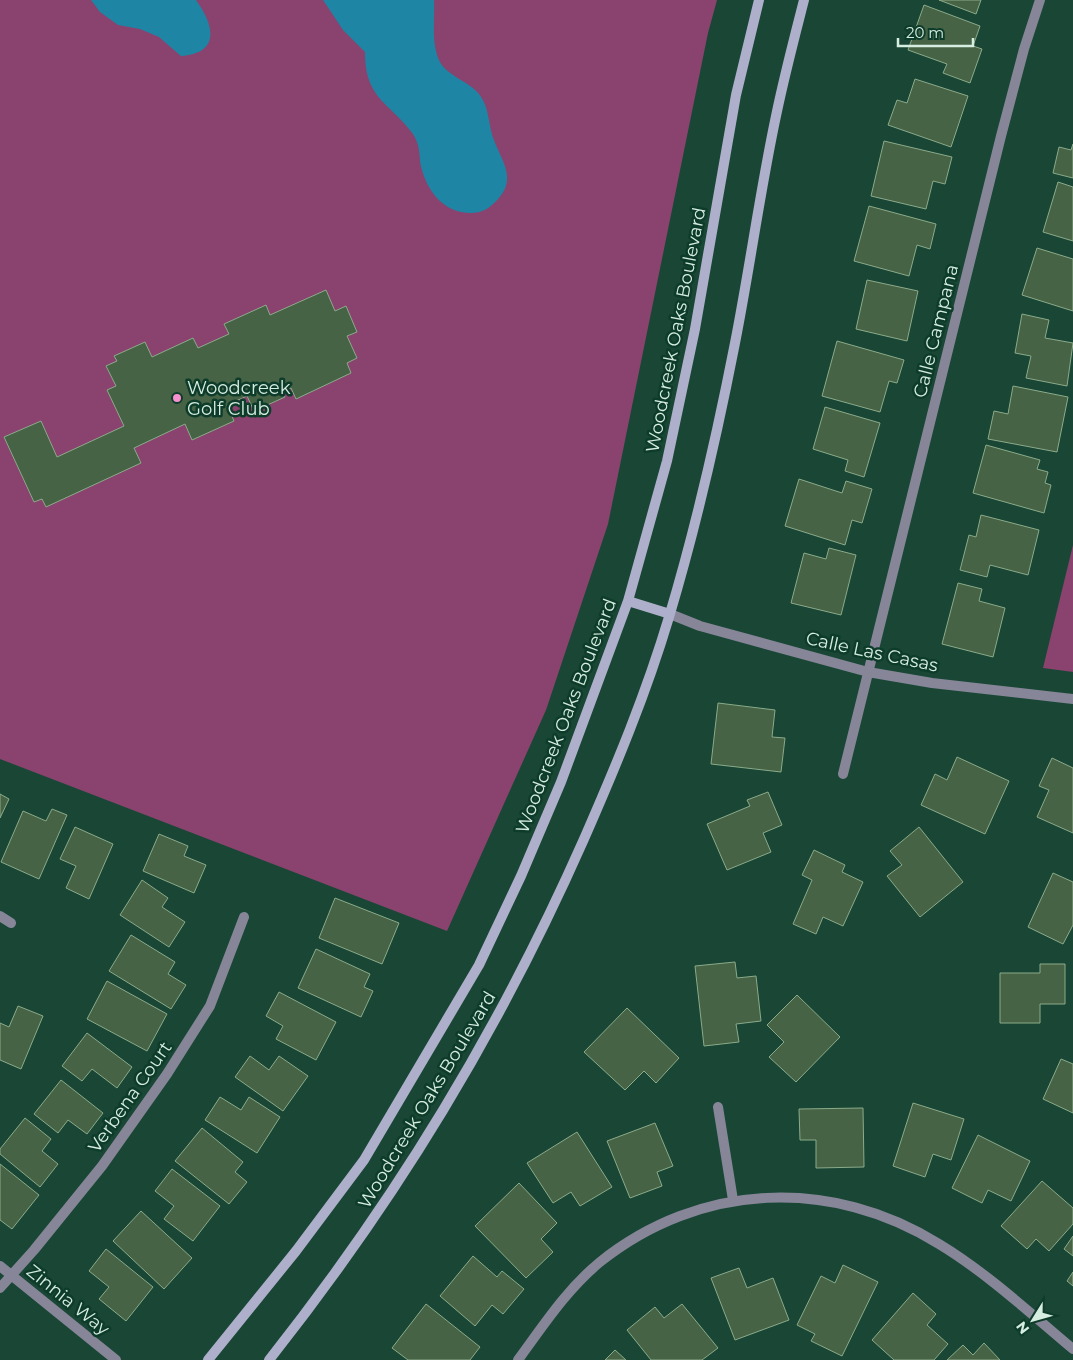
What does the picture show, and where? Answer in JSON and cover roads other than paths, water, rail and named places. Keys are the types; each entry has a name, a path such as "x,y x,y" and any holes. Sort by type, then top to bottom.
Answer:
{"main road":[{"name":"Woodcreek Oaks Boulevard","path":"208,1360 296,1251 364,1160 479,965 521,876 561,782 628,602 667,462 695,329 736,95 759,0"},
{"name":"Woodcreek Oaks Boulevard","path":"269,1360 322,1293 398,1185 458,1086 519,978 615,769 646,690 670,614 710,460 736,342 776,116 804,0"},
{"path":"628,602 670,614"}],"street":[{"name":"Calle Campana","path":"843,774 1001,136 1024,49 1040,0"},
{"name":"Calle Las Casas","path":"670,614 700,626 868,672 932,683 1073,699"},
{"path":"0,916 10,923"},
{"name":"Verbena Court","path":"0,1288 102,1166 167,1074 210,1006 244,917"},
{"path":"718,1107 733,1200"},
{"path":"518,1360 572,1288 600,1262 661,1224 698,1209 733,1200 772,1197 812,1200 858,1208 902,1224 939,1243 974,1268 1073,1349"},
{"name":"Zinnia Way","path":"0,1266 116,1360"}],"water":[{"path":"91,0 196,0 210,28 208,44 194,54 181,56 159,37 140,29 118,25 100,12"},
{"path":"323,0 434,0 434,38 439,60 442,66 475,89 483,99 494,140 505,167 507,180 505,188 492,205 478,212 461,212 441,202 431,191 424,177 418,144 413,134 374,91 366,68 365,52 343,30"}],"place":[{"name":"Woodcreek Golf Club","path":"177,398"}]}
